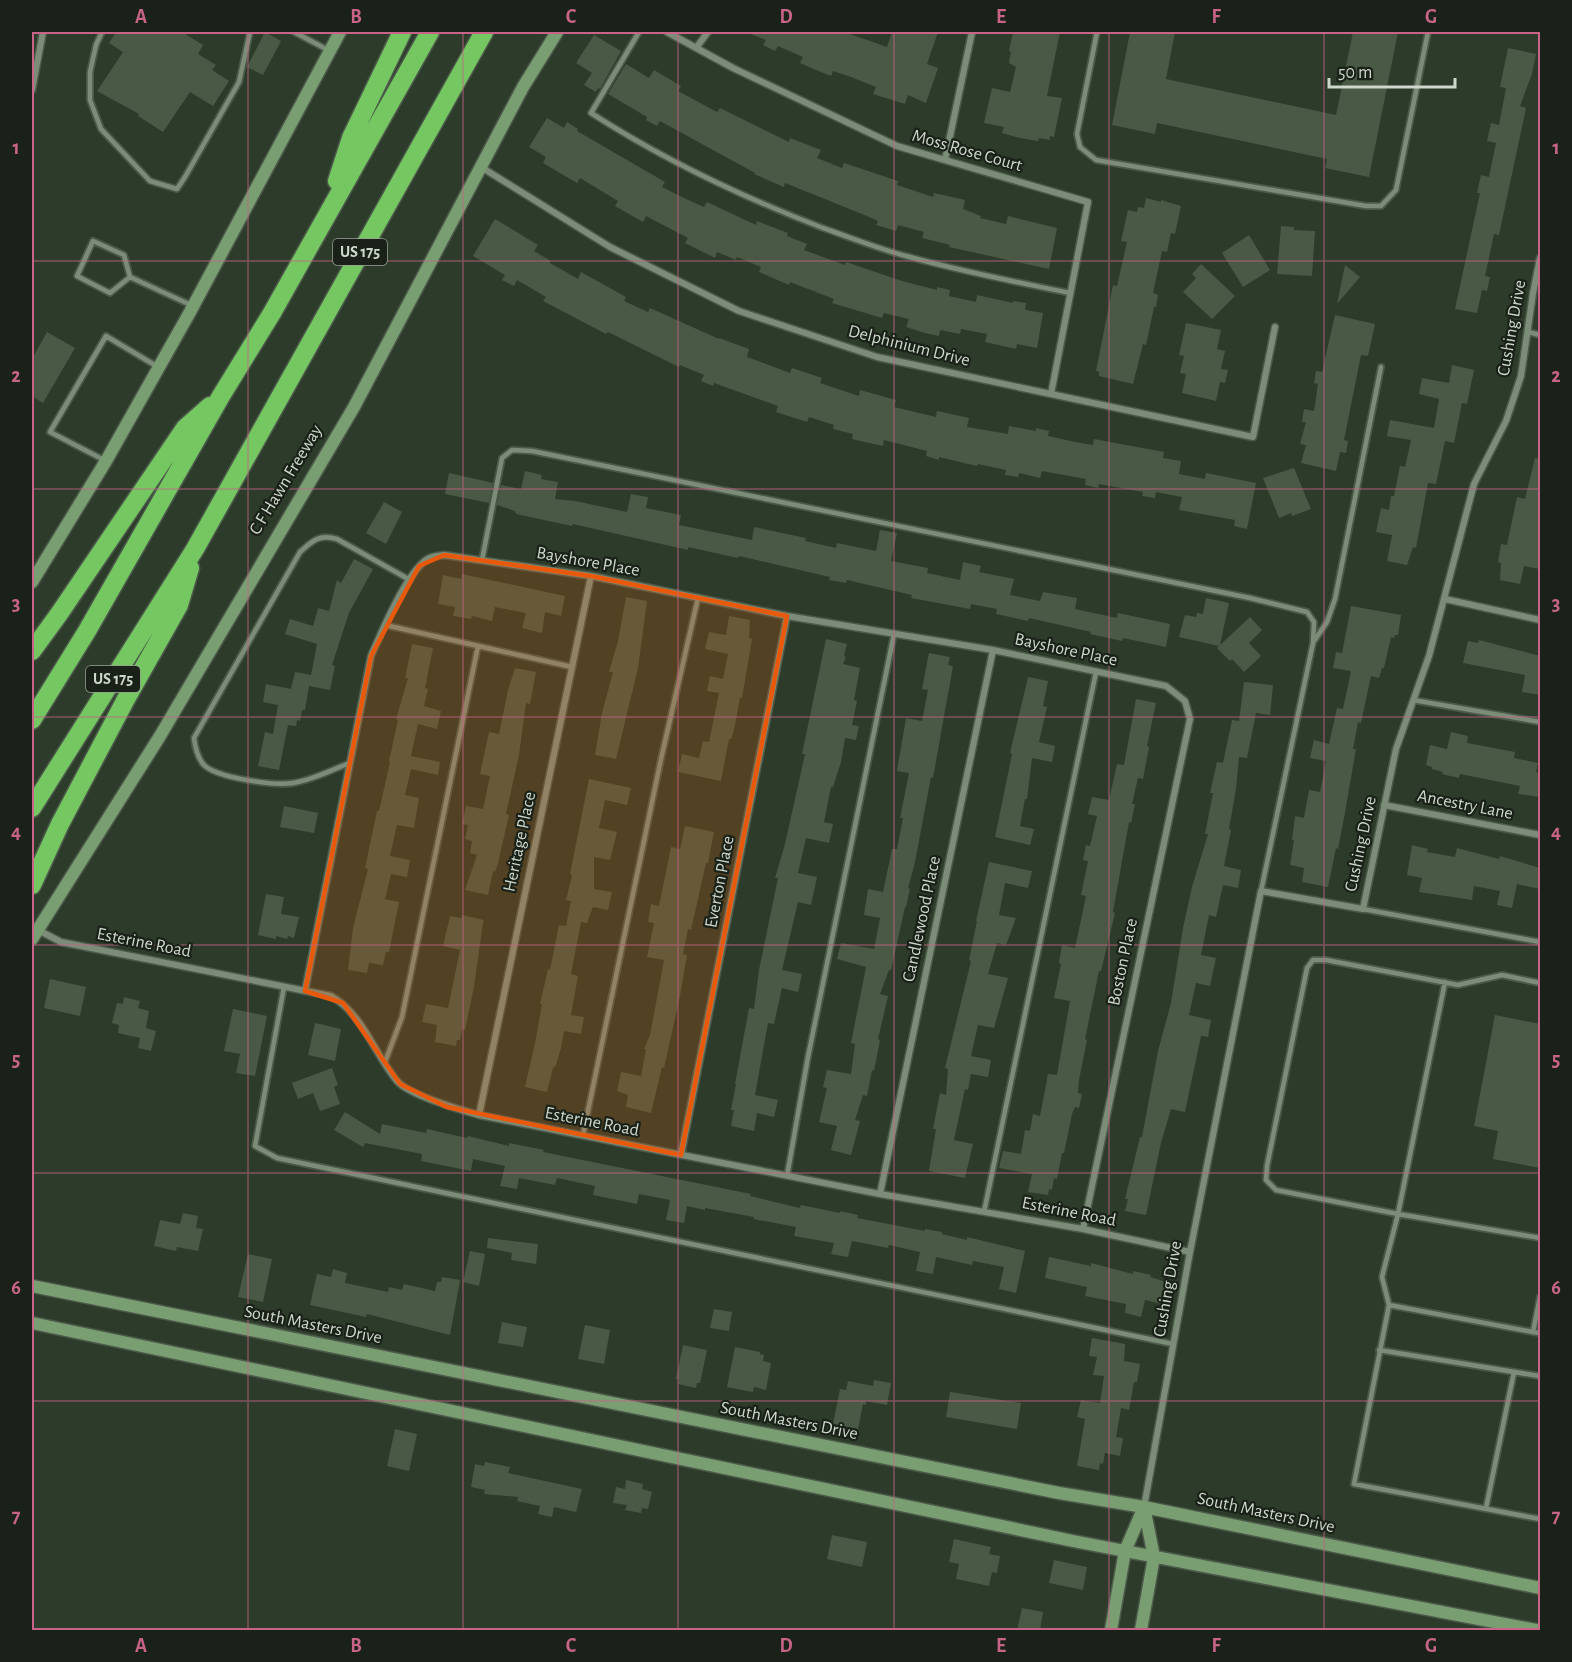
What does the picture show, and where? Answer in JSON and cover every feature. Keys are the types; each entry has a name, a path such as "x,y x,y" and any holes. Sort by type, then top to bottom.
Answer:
{"highway":[{"path":"322,222 351,138 402,32"},
{"name":"US 175","path":"32,720 87,631 221,396 272,312 430,32"},
{"name":"US 175","path":"32,808 195,549 484,32"},
{"path":"468,60 495,32"},
{"path":"32,651 185,428 221,396"},
{"path":"32,885 60,824 179,605 195,549"}],"main road":[{"path":"32,582 106,461 159,367 340,32"},
{"name":"C F Hawn Freeway","path":"34,934 160,736 348,417 523,87 557,32"},
{"name":"South Masters Drive","path":"32,1286 1540,1588"},
{"path":"32,1323 1154,1557 1536,1630"},
{"path":"1111,1630 1125,1551 1144,1507"},
{"path":"1141,1630 1154,1557 1144,1507"}],"street":[{"path":"32,90 43,32"},
{"name":"Moss Rose Court","path":"667,32 733,68 897,146 1088,202 1051,394"},
{"path":"696,48 708,32"},
{"path":"945,160 972,32"},
{"name":"Delphinium Drive","path":"481,167 610,247 740,310 877,357 1253,438 1275,327"},
{"name":"Cushing Drive","path":"1144,1507 1190,1252 1261,891 1363,909 1396,749 1429,657 1474,484 1506,421 1521,376 1540,258"},
{"name":"Bayshore Place","path":"305,991 370,656 410,580 419,566 428,558 444,555 591,576 787,616 993,650 1166,686 1185,701"},
{"name":"Heritage Place","path":"479,1115 591,576"},
{"path":"1445,599 1540,620"},
{"name":"Everton Place","path":"681,1155 787,616"},
{"name":"Candlewood Place","path":"880,1194 993,650"},
{"name":"Boston Place","path":"1083,1229 1190,719 1185,701"},
{"name":"Ancestry Lane","path":"1384,805 1540,836"},
{"name":"Esterine Road","path":"34,934 61,942 331,996 343,1003 359,1022 400,1084 447,1107 787,1176 1083,1229 1190,1252"}],"lane":[{"path":"102,32 96,45 90,82 90,100 101,129 150,182 177,189 239,82 250,32"},
{"path":"294,32 330,51"},
{"path":"639,32 591,113 625,135 738,194 846,236 927,262 1070,293"},
{"path":"1097,32 1077,134 1080,147 1096,160 1366,206 1381,206 1396,190 1428,32"},
{"path":"93,241 124,255 130,277 110,293 77,276 93,241"},
{"path":"130,277 193,306"},
{"path":"1528,332 1540,334"},
{"path":"106,461 50,432 106,336 159,367"},
{"path":"1313,643 1327,622 1335,599 1381,367"},
{"path":"482,560 502,458 512,450 532,452 1251,598 1307,612 1314,622 1313,643 1261,891"},
{"path":"350,763 304,781 273,785 214,771 204,765 195,750 194,738 300,552 311,542 319,537 328,536 338,539 410,580"},
{"path":"584,1135 658,770 698,598"},
{"path":"385,625 572,667"},
{"path":"787,1176 808,1057 894,634"},
{"path":"385,1062 402,1017 478,646"},
{"path":"984,1212 1096,672"},
{"path":"1413,700 1540,722"},
{"path":"1363,909 1540,942"},
{"path":"1540,982 1502,975 1458,985 1326,960 1313,960 1306,968 1266,1180 1276,1190 1540,1238"},
{"path":"1445,982 1398,1214 1382,1277 1389,1305 1353,1484 1540,1519"},
{"path":"284,987 255,1146 277,1158 1173,1344"},
{"path":"1533,1332 1540,1297"},
{"path":"1389,1305 1540,1333"},
{"path":"1379,1350 1540,1377 1540,1368"},
{"path":"1486,1508 1514,1372"}],"highlighted area":[{"path":"444,555 591,576 787,616 681,1155 447,1107 400,1084 343,1003 305,991 371,656 419,566"}],"building":[{"path":"116,32 182,32 203,45 198,54 216,65 212,70 229,81 213,106 190,92 163,132 138,116 139,114 97,91 123,52 109,43"},
{"path":"265,32 281,41 263,75 247,67"},
{"path":"746,32 844,32 887,47 892,32 938,32 927,64 938,68 926,103 908,95 905,104 873,94 876,87 851,77 833,71 831,76 800,63 803,57 778,46 775,51 763,45 766,40"},
{"path":"1013,32 1060,32 1047,96 1062,98 1054,137 1050,136 1050,140 1020,138 1002,133 1004,127 984,123 992,88 1010,92 1016,67 1009,63"},
{"path":"1130,32 1175,32 1166,79 1336,115 1353,32 1398,32 1369,177 1325,168 1327,159 1157,123 1155,134 1112,125"},
{"path":"594,35 621,51 600,89 598,88 596,92 584,85 592,73 576,63"},
{"path":"1508,48 1536,54 1532,74 1520,106 1526,108 1499,235 1494,234 1485,276 1490,277 1487,291 1482,290 1477,313 1455,309 1480,193 1477,193 1481,175 1489,177 1496,143 1487,141 1491,123 1499,125 1506,88 1500,87"},
{"path":"626,64 649,78 654,70 681,86 678,91 717,112 720,108 789,142 790,138 821,150 817,158 842,168 844,163 898,181 897,185 933,197 934,193 965,200 963,209 981,216 980,218 1006,224 1008,216 1057,228 1049,269 949,247 950,245 922,238 924,232 898,225 896,231 876,225 878,221 867,216 785,183 784,187 754,174 660,121 657,126 646,120 647,117 608,94"},
{"path":"547,118 564,128 567,122 578,129 577,131 665,182 662,187 704,207 707,202 756,225 757,221 788,233 787,236 807,244 804,250 845,265 846,262 902,281 937,290 937,287 950,290 949,296 976,302 977,295 1013,303 1013,301 1026,303 1025,310 1043,313 1037,348 1017,344 1016,349 985,342 987,334 961,329 960,334 940,330 939,336 925,333 906,327 909,319 884,313 882,318 832,303 834,299 790,282 789,285 759,272 761,267 737,257 736,260 717,252 715,258 685,243 688,238 646,216 643,222 615,206 618,201 580,178 577,183 543,163 546,157 529,147"},
{"path":"1146,198 1181,206 1175,234 1171,233 1167,252 1162,251 1153,293 1158,295 1156,307 1154,307 1146,345 1143,344 1133,384 1099,376 1099,372 1096,371 1113,285 1117,286 1127,242 1121,241 1128,210 1137,212 1138,207 1144,208"},
{"path":"495,219 538,245 534,251 578,279 581,272 626,297 624,301 648,312 650,308 719,339 749,349 747,357 790,373 792,368 822,378 820,383 859,396 860,390 896,400 894,407 936,417 937,411 969,418 967,427 1008,434 1009,426 1036,431 1036,428 1049,431 1048,436 1075,442 1093,445 1094,439 1164,452 1163,458 1181,461 1179,474 1205,479 1206,473 1256,483 1247,529 1234,526 1235,520 1179,510 1182,497 1156,492 1155,498 1142,496 1143,492 1099,484 1098,488 1085,485 1086,479 1042,471 1040,478 1019,473 1018,477 1005,475 1006,470 939,457 939,460 926,456 927,451 884,440 883,446 852,439 853,434 833,429 834,425 809,417 807,422 776,412 778,406 714,383 713,386 701,381 704,375 680,365 679,367 608,332 606,334 543,301 546,297 517,280 514,286 502,280 505,275 473,256"},
{"path":"1281,226 1294,227 1294,230 1315,231 1312,276 1277,274"},
{"path":"1249,235 1270,270 1243,287 1222,253"},
{"path":"1201,264 1235,296 1212,319 1183,292 1196,278 1192,274"},
{"path":"1345,265 1360,277 1337,304"},
{"path":"1335,315 1375,324 1368,356 1361,355 1344,440 1348,441 1346,453 1340,452 1336,471 1301,463 1306,445 1300,444 1306,422 1302,422 1304,409 1314,411 1318,384 1314,383 1316,371 1322,372"},
{"path":"1186,323 1221,330 1217,349 1225,351 1221,369 1228,370 1225,383 1220,382 1216,401 1182,393 1186,374 1180,373 1184,356 1179,355"},
{"path":"47,332 75,348 43,403 32,396 32,359"},
{"path":"1452,365 1474,370 1467,404 1462,403 1454,443 1445,441 1436,484 1428,483 1416,548 1413,547 1407,565 1387,561 1392,535 1376,532 1381,508 1389,510 1400,466 1405,467 1411,440 1387,436 1390,420 1434,428 1439,399 1419,394 1422,378 1449,383"},
{"path":"1535,458 1540,459 1540,569 1524,566 1520,584 1500,580 1501,563 1498,562 1501,544 1507,545 1517,497 1525,499"},
{"path":"1294,468 1311,509 1279,518 1263,478"},
{"path":"525,471 542,475 541,479 558,482 555,499 627,512 631,494 648,497 646,508 681,515 679,525 752,540 754,527 806,538 805,541 836,548 837,543 876,551 880,530 897,533 891,561 928,568 927,573 960,580 963,562 981,566 979,572 1014,579 1010,595 1040,601 1043,592 1077,598 1075,609 1117,618 1118,613 1170,624 1166,647 1123,638 1122,641 1029,618 1028,621 996,614 997,609 971,604 970,609 911,598 912,595 847,580 846,583 829,580 830,577 739,556 738,558 688,547 688,550 573,524 572,526 516,514 515,511 497,505 501,485 521,489"},
{"path":"449,473 493,483 489,503 445,494"},
{"path":"384,502 402,512 386,544 366,533"},
{"path":"354,559 373,569 349,613 332,665 335,666 330,690 309,686 305,710 302,710 300,721 297,720 296,726 288,725 279,770 258,766 265,732 273,734 278,705 263,702 266,684 291,689 295,672 311,675 317,644 285,634 290,619 313,626 318,608 329,611 337,580 341,583"},
{"path":"462,574 565,596 561,616 545,612 542,633 522,628 526,613 495,607 492,621 472,616 471,619 453,616 455,607 438,604 443,575 461,579"},
{"path":"626,597 647,601 638,668 616,759 595,755 602,713 613,672 609,672 618,641"},
{"path":"1206,598 1229,603 1220,645 1250,617 1262,630 1249,643 1261,656 1244,672 1217,648 1219,646 1179,637 1185,615 1196,617 1197,613 1203,614"},
{"path":"1351,606 1401,615 1398,635 1391,637 1384,668 1379,678 1371,676 1361,723 1358,722 1353,749 1356,749 1344,818 1328,887 1302,882 1304,868 1290,865 1294,840 1292,840 1295,816 1304,818 1309,790 1320,792 1326,761 1310,758 1314,740 1329,744 1337,708 1343,709 1351,671 1333,668 1336,652 1342,653"},
{"path":"729,616 750,620 749,638 752,639 742,698 740,698 734,730 729,739 721,781 678,772 682,754 699,758 703,741 709,742 719,693 707,691 710,676 723,679 728,654 705,649 709,632 726,635"},
{"path":"826,639 847,644 843,664 860,668 852,725 859,726 856,740 845,738 841,762 833,787 831,787 824,822 833,824 829,843 806,838 798,873 817,877 811,905 798,902 782,970 802,974 798,992 782,988 774,1024 768,1023 755,1095 778,1100 774,1117 757,1113 754,1131 731,1126 734,1110 731,1110 749,1008 754,1009 759,970 778,878 775,878 805,754 802,754"},
{"path":"1479,640 1540,656 1540,695 1522,692 1525,675 1463,663 1468,641 1478,643"},
{"path":"412,644 433,648 424,706 441,711 437,729 418,724 411,756 440,762 438,775 411,769 405,795 419,798 414,828 397,825 390,856 410,860 407,877 391,874 385,899 399,902 389,952 386,952 383,965 369,963 367,973 348,970 353,928 368,869 365,868 390,762 398,720 396,719 408,678 405,678"},
{"path":"929,653 950,657 948,665 953,666 933,778 931,777 906,907 891,970 889,970 880,994 888,996 878,1039 880,1040 874,1071 872,1070 867,1096 863,1095 855,1120 860,1121 851,1155 831,1150 837,1126 819,1122 827,1088 823,1087 827,1070 851,1074 855,1044 851,1043 866,967 837,959 841,943 874,949 880,918 864,915 868,889 883,892 892,849 897,849 903,818 900,818 909,773 897,771 906,718 922,721 928,690 922,689"},
{"path":"515,668 536,672 530,704 526,703 519,755 506,814 509,815 488,895 465,890 477,855 470,853 472,841 465,839 468,825 462,824 466,806 483,809 490,776 480,774 489,732 499,734"},
{"path":"1028,677 1048,681 1043,706 1047,707 1039,742 1055,746 1052,762 1032,758 1027,799 1025,799 1020,826 1034,829 1030,845 995,837 1012,754 1010,753"},
{"path":"1244,682 1273,685 1270,715 1256,713 1247,758 1239,757 1229,829 1231,830 1224,866 1241,870 1238,888 1223,885 1216,917 1209,915 1201,955 1216,958 1210,986 1196,983 1189,1015 1211,1020 1208,1037 1201,1036 1185,1112 1171,1109 1161,1143 1146,1215 1125,1211 1128,1199 1125,1199 1140,1137 1142,1137 1158,1051 1171,1003 1192,887 1208,834 1205,834 1213,793 1210,793 1217,762 1223,763 1232,720 1239,721"},
{"path":"1136,699 1156,703 1143,779 1138,778 1132,804 1135,804 1131,823 1129,822 1113,912 1115,913 1101,971 1099,971 1085,1039 1087,1040 1079,1080 1078,1093 1082,1094 1079,1108 1075,1107 1072,1114 1064,1153 1062,1153 1057,1179 1054,1178 1052,1190 1049,1189 1048,1195 1028,1192 1032,1174 999,1168 1003,1151 1021,1154 1025,1130 1030,1131 1033,1114 1040,1116 1048,1074 1057,1075 1070,1001 1054,998 1061,964 1059,963 1062,945 1075,948 1086,896 1081,895 1088,861 1083,860 1086,845 1090,846 1097,816 1088,814 1092,797 1109,800 1117,764 1124,765"},
{"path":"1451,732 1468,736 1467,743 1515,752 1514,758 1538,763 1536,772 1540,773 1540,797 1518,794 1520,786 1460,774 1459,778 1442,774 1443,772 1426,765 1430,745 1447,749"},
{"path":"589,779 631,788 627,805 605,800 599,828 617,832 610,860 594,857 594,889 612,892 608,910 593,907 587,923 581,922 571,974 578,976 571,1015 584,1017 581,1034 564,1031 547,1092 525,1087 535,1043 542,1004 540,1004 559,925 566,926 571,901 566,900 572,875 570,874"},
{"path":"284,806 318,813 314,833 280,827"},
{"path":"685,826 714,832 691,930 688,929 683,954 687,955 680,996 651,1113 626,1107 628,1095 617,1091 621,1072 641,1076 646,1049 644,1049 650,1035 664,960 647,957 654,923 648,922 651,904 659,906 671,847 680,849"},
{"path":"1412,845 1428,849 1427,852 1455,857 1457,848 1499,859 1500,856 1540,868 1540,889 1517,884 1512,908 1497,905 1500,891 1474,886 1472,900 1419,892 1422,878 1407,875"},
{"path":"989,862 1032,871 1028,888 1005,883 999,915 1016,918 1006,945 997,943 988,974 1008,978 994,1028 978,1025 971,1056 991,1060 988,1077 971,1074 968,1090 965,1089 954,1140 973,1144 965,1178 929,1171 936,1129 933,1129 940,1093 946,1095 948,1069 945,1068 971,961 969,960 976,921"},
{"path":"266,894 284,897 281,914 299,917 294,938 276,936 276,939 258,935"},
{"path":"462,915 484,920 465,1030 462,1029 456,1046 435,1042 437,1025 422,1022 426,1004 448,1008 460,950 443,946 450,916 461,918"},
{"path":"50,979 86,987 80,1016 44,1008"},
{"path":"124,997 140,1001 138,1008 149,1011 146,1028 156,1031 151,1051 138,1048 140,1038 118,1033 119,1025 112,1023 117,1003 123,1004"},
{"path":"233,1009 267,1016 255,1076 236,1073 240,1054 224,1051"},
{"path":"1495,1015 1540,1024 1540,1168 1493,1159 1498,1131 1474,1126"},
{"path":"315,1023 341,1029 335,1061 308,1055"},
{"path":"332,1068 338,1085 334,1087 340,1104 320,1111 313,1093 298,1099 292,1083"},
{"path":"345,1112 380,1134 382,1124 426,1133 427,1129 467,1138 468,1136 509,1146 509,1143 751,1194 750,1196 800,1208 801,1205 840,1213 840,1211 858,1215 857,1218 942,1232 942,1234 967,1240 967,1237 1025,1251 1016,1293 999,1289 1004,1267 973,1261 972,1265 936,1257 933,1274 916,1271 920,1252 889,1245 888,1248 852,1241 848,1257 831,1254 834,1243 794,1236 796,1227 754,1219 754,1217 687,1206 684,1223 666,1220 670,1200 639,1194 637,1204 593,1195 595,1186 557,1178 555,1185 519,1178 517,1189 500,1186 505,1166 473,1159 471,1171 421,1161 422,1154 365,1143 363,1147 334,1130"},
{"path":"183,1213 198,1216 196,1228 203,1229 198,1251 177,1247 176,1251 154,1246 160,1220 180,1224"},
{"path":"488,1238 538,1244 536,1264 511,1260 512,1253 487,1248"},
{"path":"470,1251 485,1254 479,1286 463,1282"},
{"path":"248,1254 272,1259 263,1302 238,1297"},
{"path":"1049,1257 1091,1266 1091,1263 1133,1274 1133,1271 1151,1275 1150,1277 1167,1282 1162,1304 1145,1300 1141,1317 1125,1313 1126,1304 1085,1296 1087,1287 1045,1278"},
{"path":"333,1269 347,1273 345,1283 388,1292 389,1287 402,1290 404,1284 435,1291 437,1282 441,1282 442,1277 460,1280 450,1335 367,1314 366,1317 310,1305 317,1274 331,1277"},
{"path":"714,1309 732,1312 729,1331 710,1328"},
{"path":"502,1322 527,1327 523,1347 498,1343"},
{"path":"585,1325 610,1330 604,1364 578,1359"},
{"path":"1092,1338 1125,1344 1124,1361 1140,1364 1129,1410 1121,1408 1116,1437 1123,1438 1120,1456 1105,1453 1099,1470 1077,1466 1085,1419 1077,1417 1081,1400 1100,1403 1104,1376 1093,1375 1097,1357 1089,1356"},
{"path":"683,1345 707,1350 700,1383 697,1383 696,1388 678,1384 679,1379 676,1379"},
{"path":"735,1347 760,1352 764,1355 763,1361 771,1363 766,1390 754,1387 753,1392 727,1387"},
{"path":"874,1380 891,1383 887,1405 866,1401 866,1405 863,1404 858,1429 833,1424 840,1389 846,1390 848,1381 873,1386"},
{"path":"950,1392 1021,1403 1017,1429 946,1417"},
{"path":"395,1429 417,1434 409,1471 387,1466"},
{"path":"485,1462 510,1467 508,1473 582,1489 576,1512 554,1507 552,1517 538,1514 540,1506 517,1501 518,1497 484,1494 485,1490 471,1487 475,1464 484,1466"},
{"path":"626,1480 643,1484 642,1489 652,1492 648,1509 642,1508 641,1513 625,1510 627,1505 613,1503 616,1487 625,1489"},
{"path":"832,1535 867,1542 862,1567 827,1559"},
{"path":"954,1539 991,1547 989,1554 1000,1556 997,1573 992,1572 989,1586 956,1579 959,1564 949,1562"},
{"path":"1054,1560 1087,1567 1083,1590 1049,1583"},
{"path":"1022,1608 1043,1612 1040,1630 1017,1630"}]}
